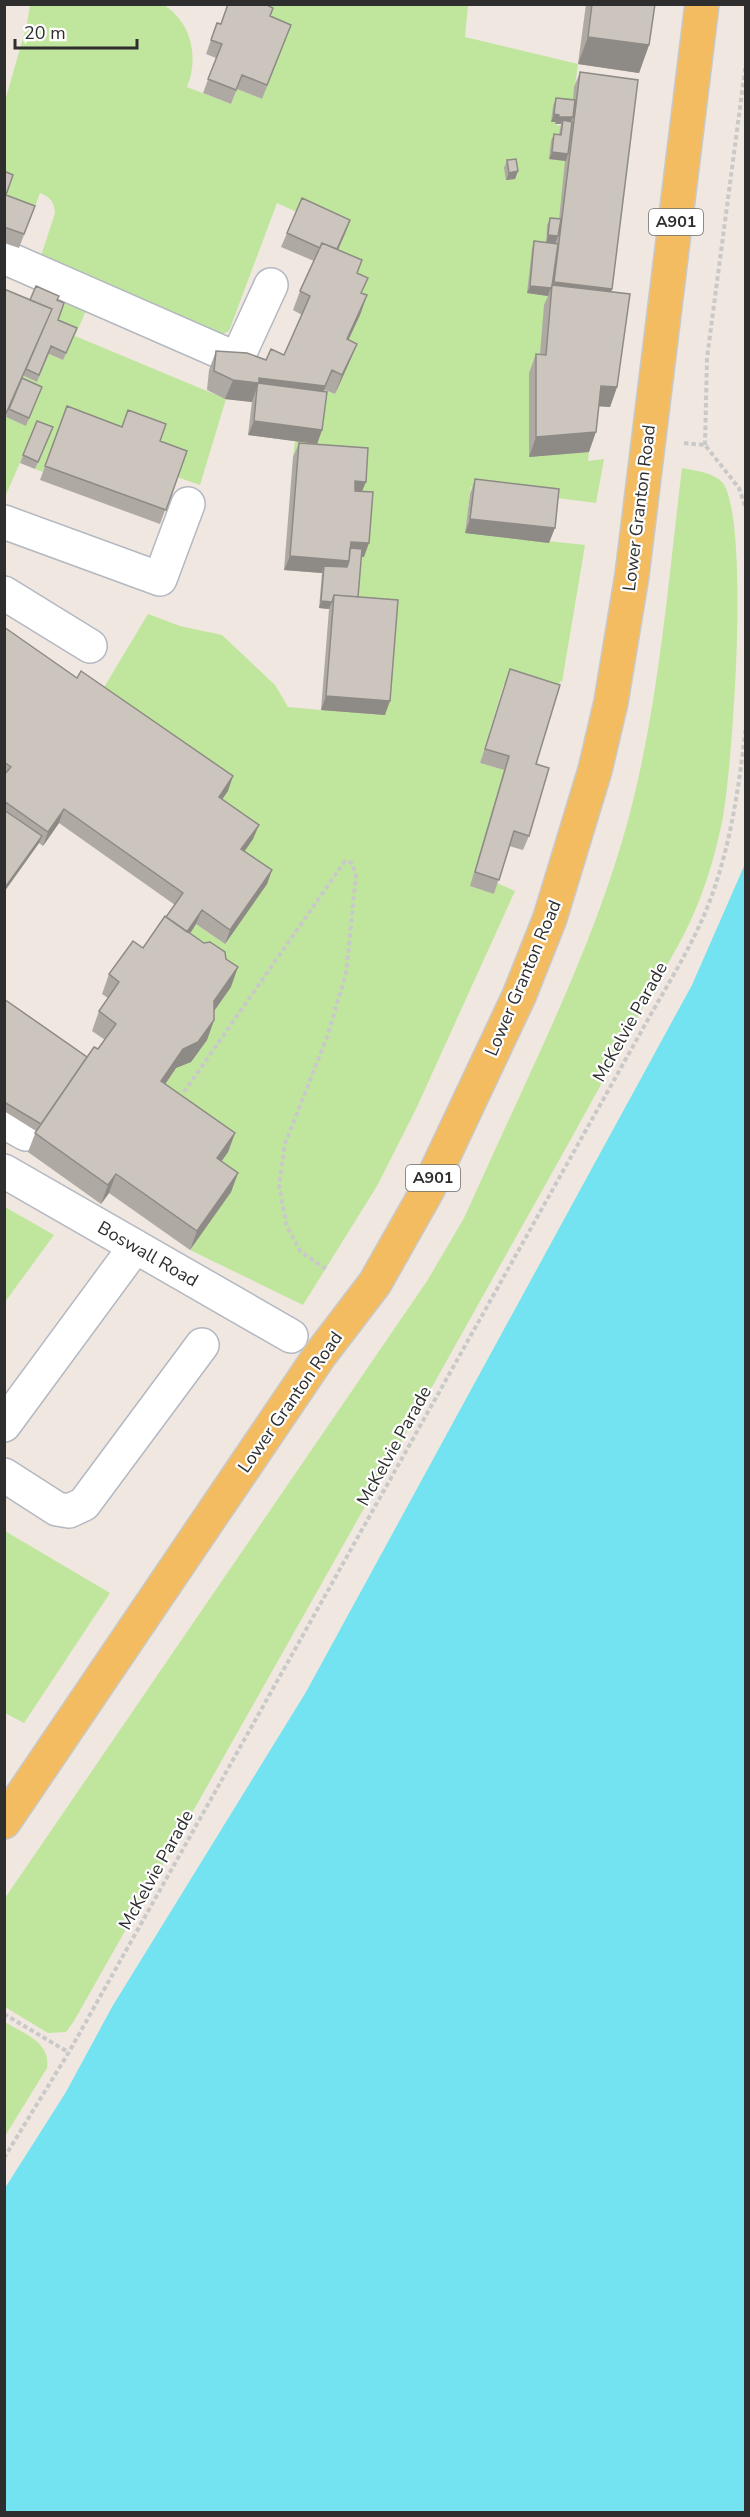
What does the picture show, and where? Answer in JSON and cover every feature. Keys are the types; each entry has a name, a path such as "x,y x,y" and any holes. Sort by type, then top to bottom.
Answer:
{"main road":[{"name":"Lower Granton Road","path":"4,1822 321,1355 375,1283 427,1191 519,996 550,918 595,770 611,702 630,586 702,4"}],"street":[{"path":"4,257 237,359 271,285"},
{"path":"4,522 160,579 188,504"},
{"path":"4,593 90,646"},
{"name":"Boswall Road","path":"4,1171 291,1336"},
{"path":"4,1425 135,1247"},
{"path":"4,1475 57,1509 69,1511 84,1504 202,1345"}],"path":[{"path":"746,62 707,358 705,445 739,488 746,508"},
{"path":"648,439 705,445"},
{"name":"McKelvie Parade","path":"4,2158 69,2052 453,1369 705,914 722,866 733,821 746,724"},
{"path":"184,1092 345,861 352,863 356,876 346,974 327,1037 285,1144 279,1185 287,1227 302,1252 326,1269"},
{"path":"4,2014 69,2052"}],"green space":[{"path":"30,5 164,5 174,13 187,31 192,64 187,87 231,104 237,89 262,99 228,5 468,5 465,37 578,64 572,108 556,122 556,125 565,126 550,159 566,161 558,227 547,226 546,242 555,244 555,252 532,249 549,296 529,456 589,452 588,461 604,459 596,503 471,487 465,532 585,545 562,682 560,681 555,699 504,684 480,763 504,770 497,883 515,891 416,1109 377,1186 303,1305 190,1250 230,1193 154,1101 176,1068 191,1062 207,1040 207,1021 179,950 196,924 225,944 214,811 227,790 97,699 148,614 180,626 222,635 275,685 288,707 321,710 355,611 350,505 363,463 293,457 295,441 318,406 325,390 335,394 349,363 330,268 345,234 277,203 229,331 221,335 39,262 55,213 51,200 40,193 30,220 5,211 5,101 27,24"},
{"path":"37,284 88,306 75,336 226,399 200,485 177,477 181,465 62,421 43,472 35,469 50,435 35,428 5,497 6,417 26,425 20,385 24,376 37,382 49,354 63,360 55,327"},
{"path":"682,468 709,474 723,483 731,507 736,545 737,646 731,751 722,822 697,906 679,945 553,1171 74,2021 66,2032 48,2033 5,2007 5,1898 427,1281 464,1218 582,955 616,861 630,813 656,685"},
{"path":"5,1207 54,1235 5,1302"},
{"path":"5,1531 110,1593 24,1723 5,1713"},
{"path":"5,2022 40,2045 45,2052 47,2068 5,2136"}],"water":[{"path":"745,864 745,2512 5,2512 5,2188 66,2092 112,2007 306,1692 692,985"}],"building":[{"path":"228,4 265,4 273,8 270,16 291,25 267,85 242,75 236,90 208,79 222,44 211,40 217,23 221,24"},
{"path":"592,4 655,4 649,45 588,37"},
{"path":"580,72 638,80 612,289 554,282"},
{"path":"556,98 575,100 573,117 558,117 559,115 554,114"},
{"path":"563,120 572,122 568,154 552,152 554,134 561,135"},
{"path":"516,159 518,171 509,173 507,160"},
{"path":"4,171 13,175 6,195 35,206 24,234 4,227"},
{"path":"302,198 350,220 337,249 322,243 320,248 287,233"},
{"path":"550,218 561,219 558,236 548,235"},
{"path":"534,241 558,244 551,288 530,286"},
{"path":"322,243 362,260 357,273 368,278 361,293 367,295 347,339 357,344 342,375 332,370 325,386 259,378 259,383 233,380 214,371 216,351 247,353 266,360 271,349 284,355 310,296 300,291"},
{"path":"552,285 630,294 617,387 601,386 596,432 536,437 536,354 546,355"},
{"path":"36,286 59,296 57,300 64,303 58,320 77,328 66,353 51,346 39,375 26,369 52,309 30,300"},
{"path":"4,289 52,309 4,418"},
{"path":"22,378 42,387 29,418 9,409"},
{"path":"258,383 327,392 322,430 254,421"},
{"path":"67,406 122,427 128,410 166,424 160,441 187,451 166,510 45,466"},
{"path":"37,421 53,427 38,462 23,455"},
{"path":"299,443 368,448 366,482 355,481 355,491 373,492 369,543 351,542 349,561 290,556"},
{"path":"475,479 559,489 555,528 470,519"},
{"path":"350,548 362,549 358,597 334,595 332,602 321,601 324,566 347,567"},
{"path":"334,595 398,600 390,701 326,696"},
{"path":"4,627 77,678 81,671 233,776 219,797 259,825 241,849 272,870 230,930 202,910 187,932 166,917 183,893 64,809 48,832 4,801 4,775 11,767 4,762"},
{"path":"510,669 560,685 536,764 549,768 529,836 514,831 499,880 475,872 509,756 485,749"},
{"path":"4,810 42,836 4,889"},
{"path":"165,916 204,943 210,942 225,952 226,959 238,967 214,1001 214,1020 198,1042 183,1049 161,1081 235,1133 217,1158 238,1173 197,1231 116,1174 108,1185 35,1133 94,1047 98,1049 116,1024 99,1011 119,982 109,974 133,941 143,948"},
{"path":"4,999 87,1057 41,1124 4,1102"}]}
